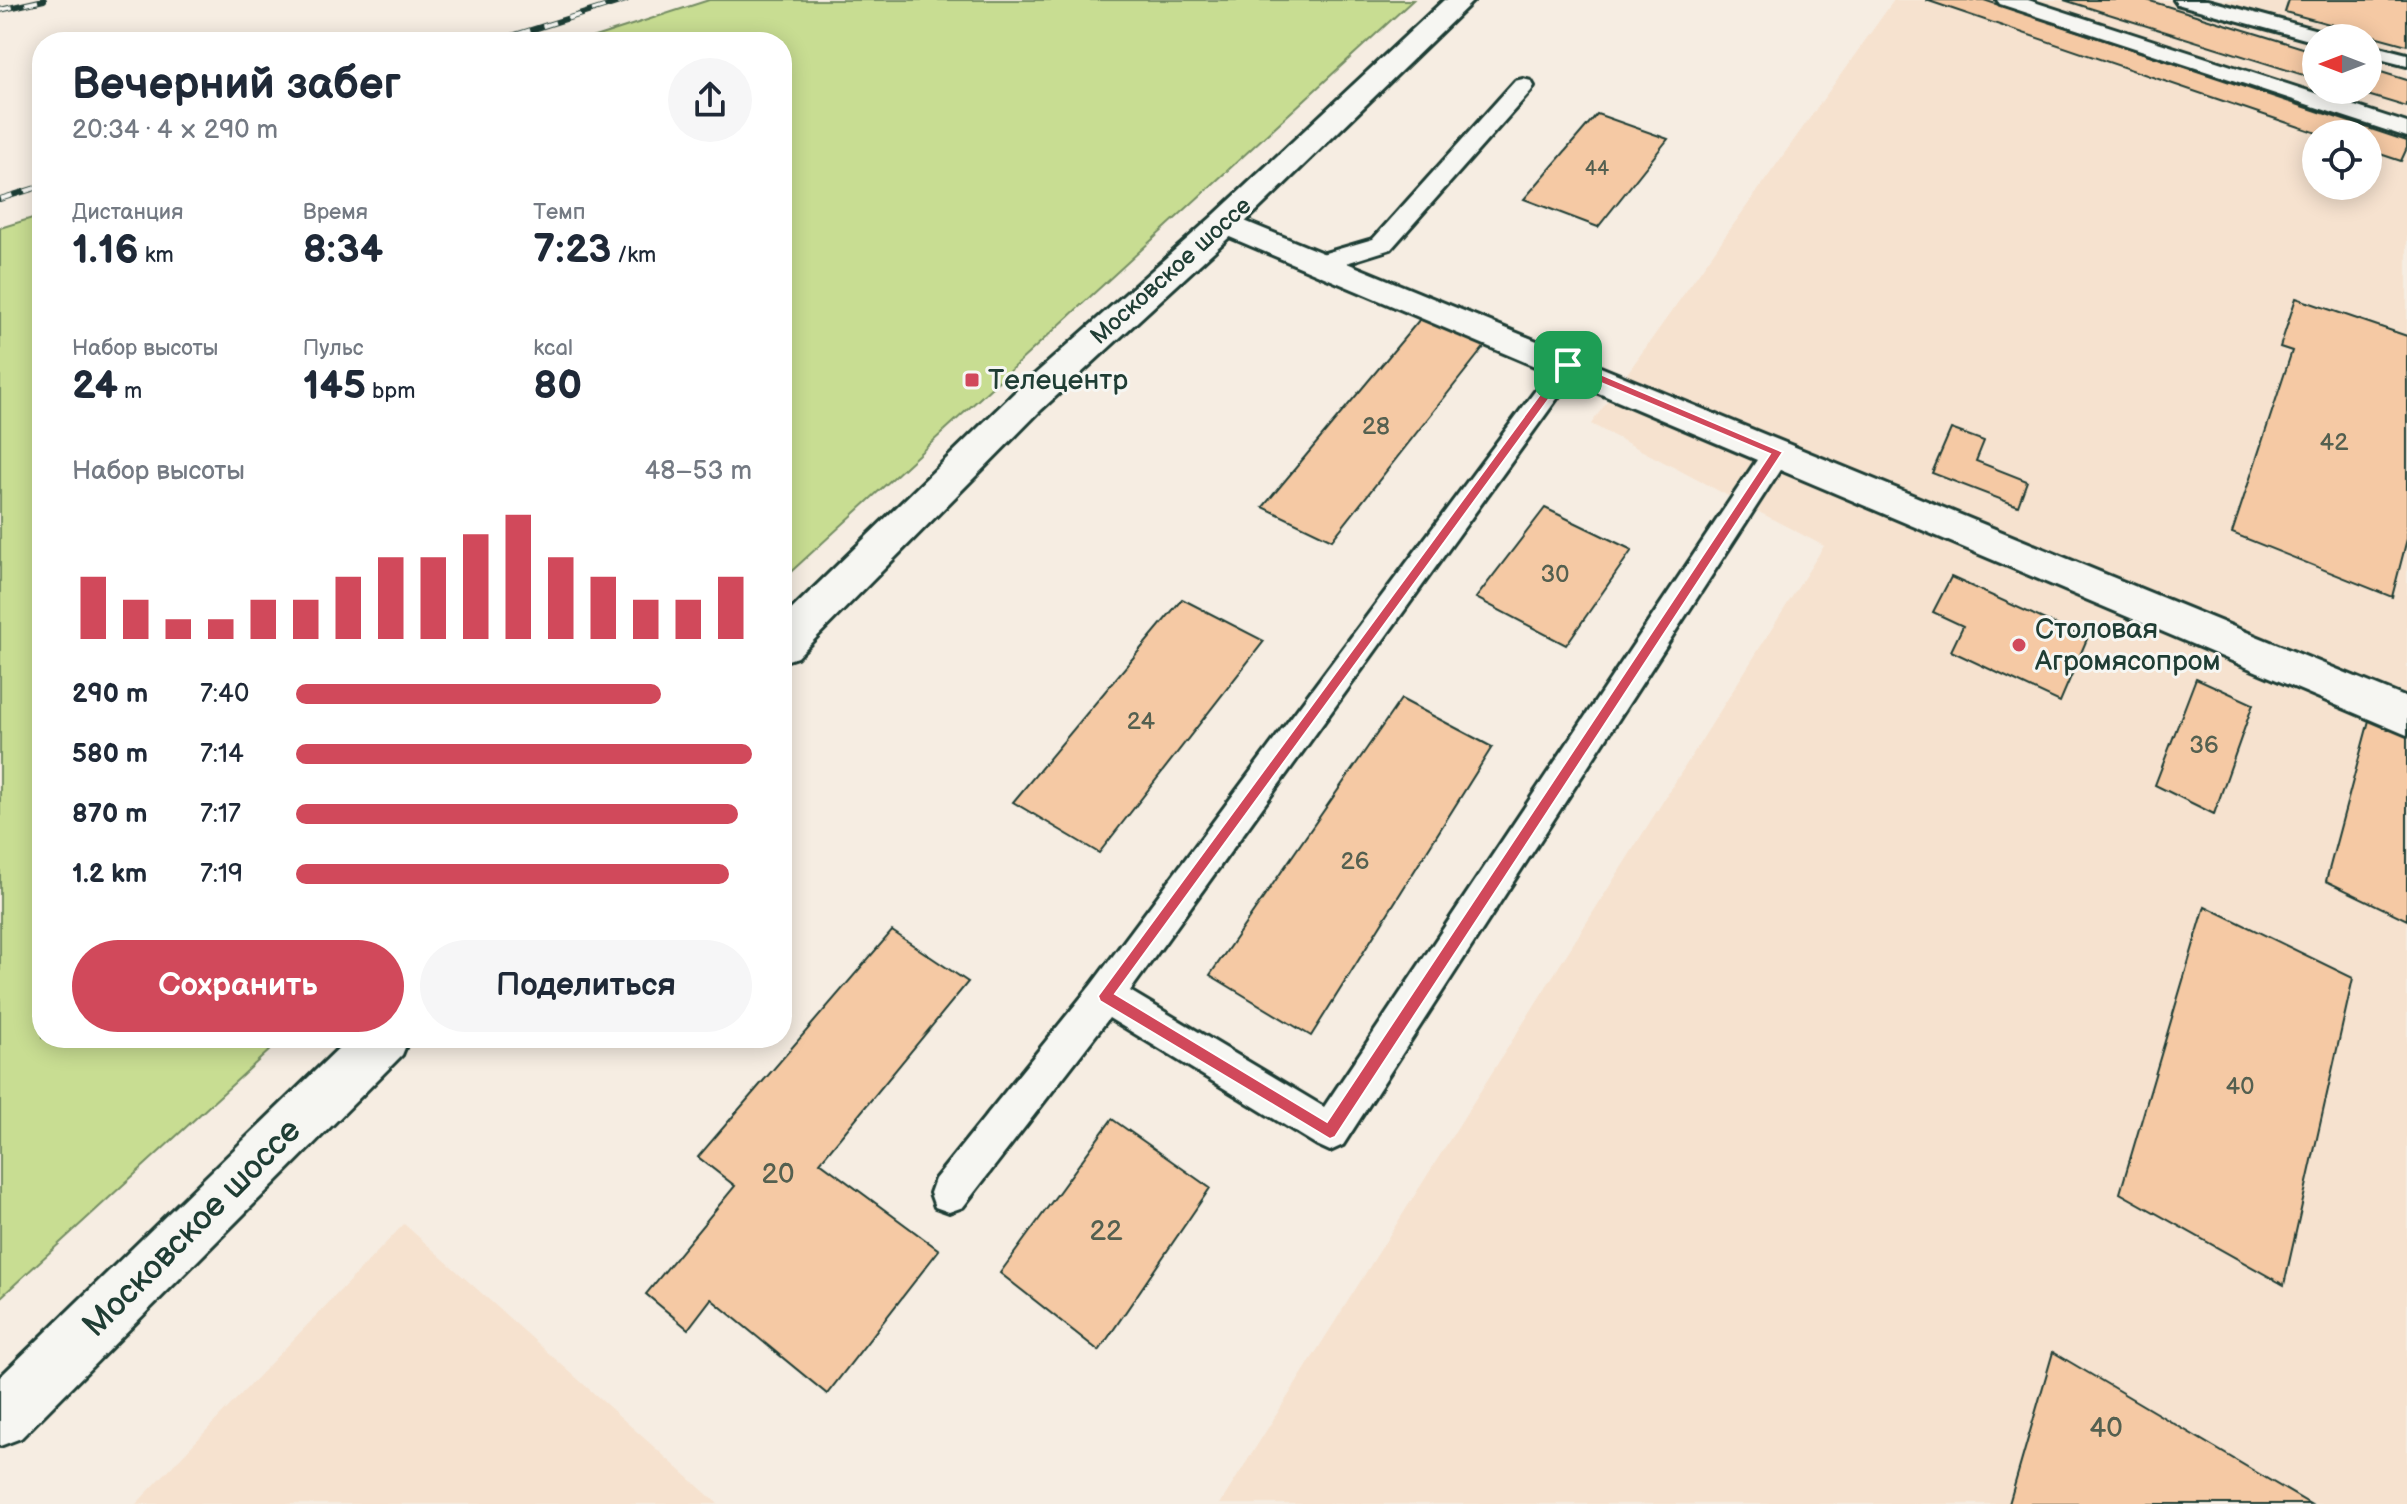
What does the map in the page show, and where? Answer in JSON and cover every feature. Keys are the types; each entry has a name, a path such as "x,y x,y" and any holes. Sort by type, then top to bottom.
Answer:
{"main road":[{"name":"Московское шоссе","path":"792,635 1028,401 1225,223 1460,0"},
{"path":"1225,223 2407,717"},
{"name":"Московское шоссе","path":"0,1417 374,1048"}],"lane":[{"path":"2184,0 2302,32"},
{"path":"2015,1 2407,130"},
{"path":"2382,54 2407,60"},
{"path":"1324,262 1382,244 1523,86"},
{"path":"949,1193 1105,996 1568,365"},
{"path":"1105,996 1330,1132 1777,452"}],"shaded area":[{"path":"1894,0 2407,0 2407,1504 1220,1504 1824,546 1591,424"},
{"path":"404,1224 718,1504 136,1504"}],"green space":[{"path":"709,0 1413,0 792,571 792,32 610,32"},
{"path":"32,218 32,1048 272,1048 0,1298 0,228"}],"building":[{"path":"1926,0 1984,0 2344,120 2302,120 2302,128"},
{"path":"2064,0 2147,0 2302,48 2302,75"},
{"path":"2289,0 2407,0 2407,45 2382,38 2382,24 2329,24 2285,12"},
{"path":"2382,72 2407,80 2407,107 2382,99"},
{"path":"1597,114 1668,139 1598,227 1524,199"},
{"path":"2382,133 2407,141 2401,161 2382,155"},
{"path":"2296,298 2407,336 2407,539 2392,597 2232,533 2292,351 2280,347"},
{"path":"1420,319 1485,346 1332,540 1263,507"},
{"path":"1951,429 1984,441 1976,461 2027,481 2018,506 1932,473"},
{"path":"1545,508 1632,550 1566,645 1476,598"},
{"name":"Столовая Агромясопром","path":"1951,577 2087,639 2060,702 1951,651 1963,626 1933,612"},
{"path":"1182,599 1264,641 1099,853 1013,802"},
{"path":"2196,678 2253,704 2214,814 2155,785"},
{"path":"1401,699 1492,747 1311,1036 1210,975"},
{"path":"2371,713 2407,729 2407,920 2326,881"},
{"path":"2205,906 2353,978 2284,1285 2120,1193"},
{"path":"892,931 968,982 820,1162 939,1250 827,1394 711,1299 688,1329 646,1294 735,1186 698,1157"},
{"path":"1112,1119 1210,1188 1099,1351 1000,1273"},
{"path":"2053,1352 2310,1504 2009,1504"}],"railway":[{"path":"0,10 44,0"},
{"path":"525,32 626,0"},
{"path":"0,199 32,189"}],"place":[{"name":"Телецентр","path":"972,380"},
{"name":"Столовая Агромясопром","path":"2019,645"}],"route":[{"path":"1568,365 1777,452 1330,1132 1105,996 1568,365"}]}
